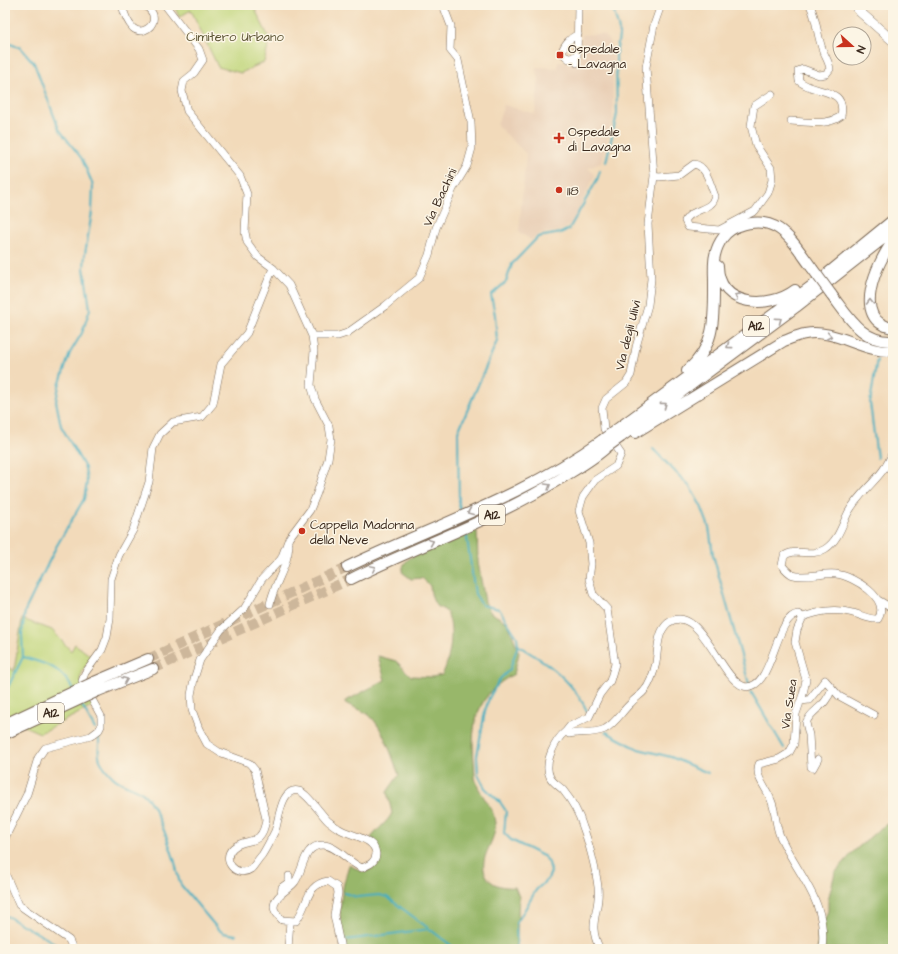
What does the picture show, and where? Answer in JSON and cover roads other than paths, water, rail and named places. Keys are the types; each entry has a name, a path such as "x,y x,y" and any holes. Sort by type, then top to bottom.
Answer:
{"highway":[{"name":"A12","path":"621,435 645,408 817,282 893,220"},
{"path":"645,408 696,363 709,341 714,310 714,256 718,244 727,232 737,226 750,222 766,222 779,228 789,236 832,294 865,334 874,340 893,341"},
{"path":"737,226 723,243 718,256 718,272 729,292 749,302 760,303 783,298 879,232"},
{"name":"A12","path":"347,567 492,503 582,460 605,447 796,307 893,231"},
{"path":"893,241 879,265 869,298 870,310 876,320 885,327 893,328"},
{"path":"621,435 784,341 798,336 805,334 820,334 836,337 884,352 893,351"},
{"name":"A12","path":"351,579 498,513 543,490 582,460 605,447"},
{"name":"A12","path":"5,734 148,659"},
{"name":"A12","path":"5,724 96,687 153,669"}],"main road":[{"path":"854,5 893,41"},
{"path":"860,5 864,15"}],"street":[{"path":"122,5 132,27 140,31 148,28 153,21 152,13 145,5"},
{"path":"165,5 199,49 203,60 194,73 184,82 182,91 188,111 240,176 247,194 247,242 258,257 273,268 289,285 312,336 314,351 311,385 315,399 329,426 331,439 328,460 318,493 310,510 289,538 281,559 262,579 244,609 221,630 200,660 191,695 192,710 199,729 207,744 219,752 249,763 256,770 266,818 265,826 257,839 233,848 229,854 228,860 233,868 237,871 247,871 255,864 269,844 276,829 281,805 286,796 293,791 299,791 304,794 328,820 338,828 364,839 372,845 376,852 375,859 370,865 362,868 352,864 332,847 323,845 314,847 306,854 296,880 276,900 274,907 276,913 282,920 290,922 296,921 301,915 312,888 317,882 328,881 337,888 338,893 334,915 341,949"},
{"name":"Via Bachini","path":"312,336 338,336 348,333 385,306 419,278 429,255 436,228 453,189 467,166 472,148 471,122 458,60 450,50 451,26 443,5"},
{"path":"578,5 578,34 577,59 569,60 564,56 562,50 569,40 578,34"},
{"name":"Via degli Ulivi","path":"566,731 570,726 589,717 600,694 610,681 615,664 607,609 593,594 589,579 591,564 589,543 578,511 583,497 595,480 616,466 621,454 604,429 602,408 606,399 626,383 630,375 648,305 651,279 648,224 654,176 646,67 654,25 661,5"},
{"path":"791,121 812,122 836,119 841,116 842,108 836,95 805,86 799,81 798,71 803,69 820,75 826,74 830,69 829,62 823,51 814,14 810,5"},
{"path":"654,176 679,175 694,164 700,165 704,170 715,196 714,201 712,204 687,216 685,221 688,227 719,230 738,219 750,215 755,211 768,193 772,180 771,168 756,145 751,126 751,117 754,106 772,94"},
{"path":"5,838 27,794 38,758 45,748 92,736 101,726 102,716 82,681 85,673 102,650 107,636 110,619 111,579 119,555 133,530 149,482 153,448 160,434 173,422 202,417 213,404 221,364 246,333 273,268"},
{"path":"893,451 884,471 864,491 852,507 842,527 830,545 817,554 788,552 784,556 782,565 787,572 793,575 826,573 844,576 866,588 878,600 893,609"},
{"path":"270,604 271,596 288,557 289,538"},
{"path":"600,949 595,939 593,919 598,887 584,828 576,808 562,790 550,778 548,769 552,749 558,737 566,731 569,734 605,729 645,690 656,662 658,644 662,634 667,624 675,620 682,620 691,624 701,632 727,673 743,686 752,686 756,684 763,674 790,618 798,614 803,617 822,610 835,610 878,620 882,611 878,600"},
{"name":"Via Suea","path":"803,617 796,630 795,642 796,650 806,680 796,714 794,744 789,753 779,759 759,764 757,770 758,776 772,801 780,835 814,895 822,919 822,949"},
{"path":"801,701 809,700 825,680 839,696 874,715"},
{"path":"818,759 813,768 811,767 810,735 806,723 808,718 825,703 832,688"},
{"path":"5,874 19,905 69,940 73,949"},
{"path":"281,895 282,887 289,882 289,876"},
{"path":"288,949 290,922"},
{"path":"5,947 21,949"}],"waterway":[{"path":"606,162 617,114 616,55 619,30 612,5"},
{"path":"5,42 21,48 34,63 59,129 82,159 93,185 92,212 84,268 90,309 82,333 70,353 59,386 56,401 61,426 85,468 87,482 84,499 56,547 25,611 22,634 23,657 5,693"},
{"path":"461,514 459,504 458,432 497,341 495,315 491,295 506,282 512,264 538,237 561,233 569,229 597,180 600,171"},
{"path":"877,359 870,403 877,458"},
{"path":"653,449 690,487 701,506 709,527 713,555 749,684"},
{"path":"466,531 475,594 482,605 499,609 517,637 518,645 510,669 500,679 489,698 485,711 477,756 478,774 485,788 500,802 506,811 504,833 511,840 545,857 549,863 551,872 548,879 536,890 516,922 517,949"},
{"path":"518,645 544,661 559,674 575,691 587,711"},
{"path":"23,657 52,667 63,675 73,689"},
{"path":"751,692 784,748"},
{"path":"80,702 95,729"},
{"path":"606,732 638,749 671,757 708,773"},
{"path":"97,733 99,739 99,757 104,767 117,780 145,795 153,807 169,844 181,885 217,928 223,933 236,935"},
{"path":"344,893 357,897 379,895 387,897 456,949"},
{"path":"5,915 53,942 59,949"},
{"path":"345,940 429,929"}],"tunnel":[{"path":"148,659 347,567"},
{"path":"153,669 351,579"}],"place":[{"name":"Ospedale - Lavagna","path":"560,55"},
{"name":"Ospedale di Lavagna","path":"559,138"},
{"name":"118","path":"559,190"},
{"name":"Cappella Madonna della Neve","path":"302,531"}],"park label":[{"name":"Cimitero Urbano","path":"235,36"}]}
